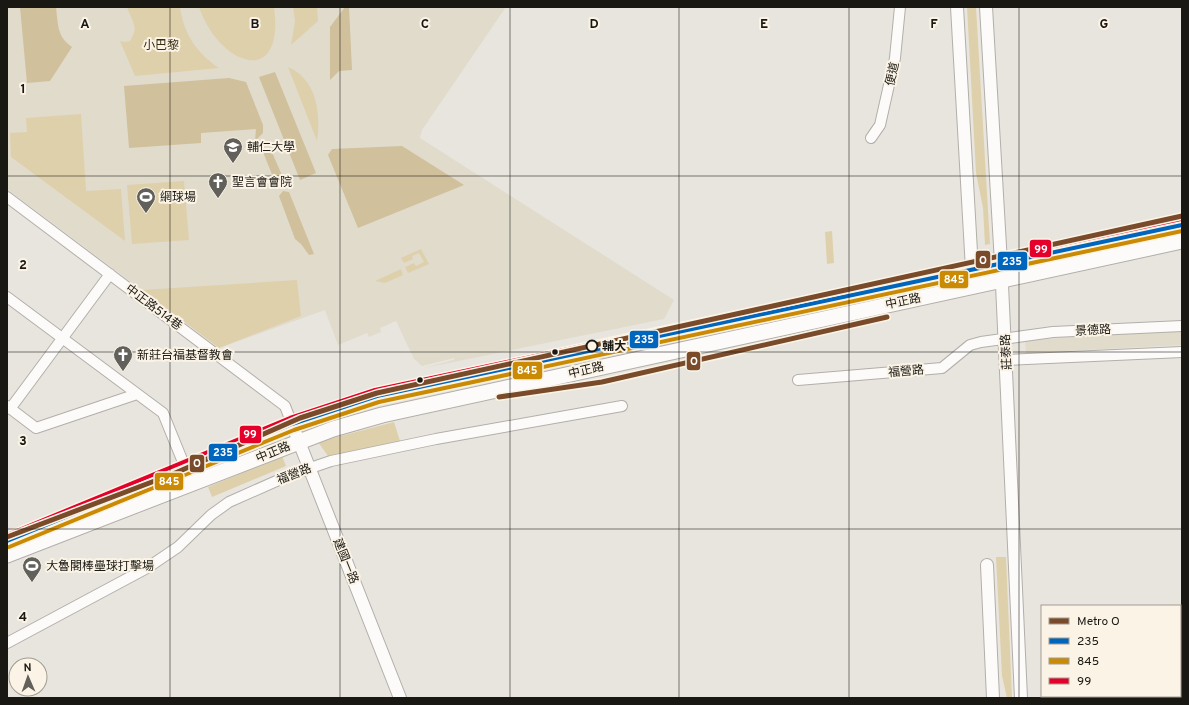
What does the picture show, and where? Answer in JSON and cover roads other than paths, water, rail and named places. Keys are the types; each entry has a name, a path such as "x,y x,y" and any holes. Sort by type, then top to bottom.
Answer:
{"main road":[{"name":"中正路","path":"7,541 292,424 377,396 661,338 1001,263 1182,225"},
{"name":"中正路","path":"7,555 333,429 403,410 795,324 973,287 1182,240"},
{"path":"398,392 403,410"}],"street":[{"name":"便道","path":"871,138 880,125 892,73 900,7"},
{"path":"957,7 973,287"},
{"name":"莊泰路","path":"986,7 1005,339 1021,698"},
{"name":"中正路514巷","path":"9,201 110,274 285,406 292,424"},
{"path":"110,274 9,408 36,428 137,394"},
{"path":"7,297 162,413 185,467"},
{"name":"景德路","path":"1005,339 1075,331 1182,326"},
{"name":"福營路","path":"798,380 942,368 970,345 1005,339"},
{"path":"1006,360 1182,352"},
{"name":"福營路","path":"7,644 147,568 178,547 211,515 229,502 309,468 436,439 622,406"},
{"name":"建國一路","path":"292,424 400,698"},
{"path":"987,565 993,698"}],"metro line":[{"name":"O","path":"7,537 173,474 300,418 377,393 1182,216"},
{"name":"O","path":"499,397 602,382 887,317"}],"place":[{"name":"輔仁大學","path":"233,164"},
{"name":"聖言會會院","path":"218,199"},
{"name":"網球場","path":"146,214"},
{"name":"輔大","path":"592,346"},
{"name":"新莊台福基督教會","path":"123,372"},
{"name":"大魯閣棒壘球打擊場","path":"32,583"}],"park label":[{"name":"小巴黎","path":"161,45"}]}
